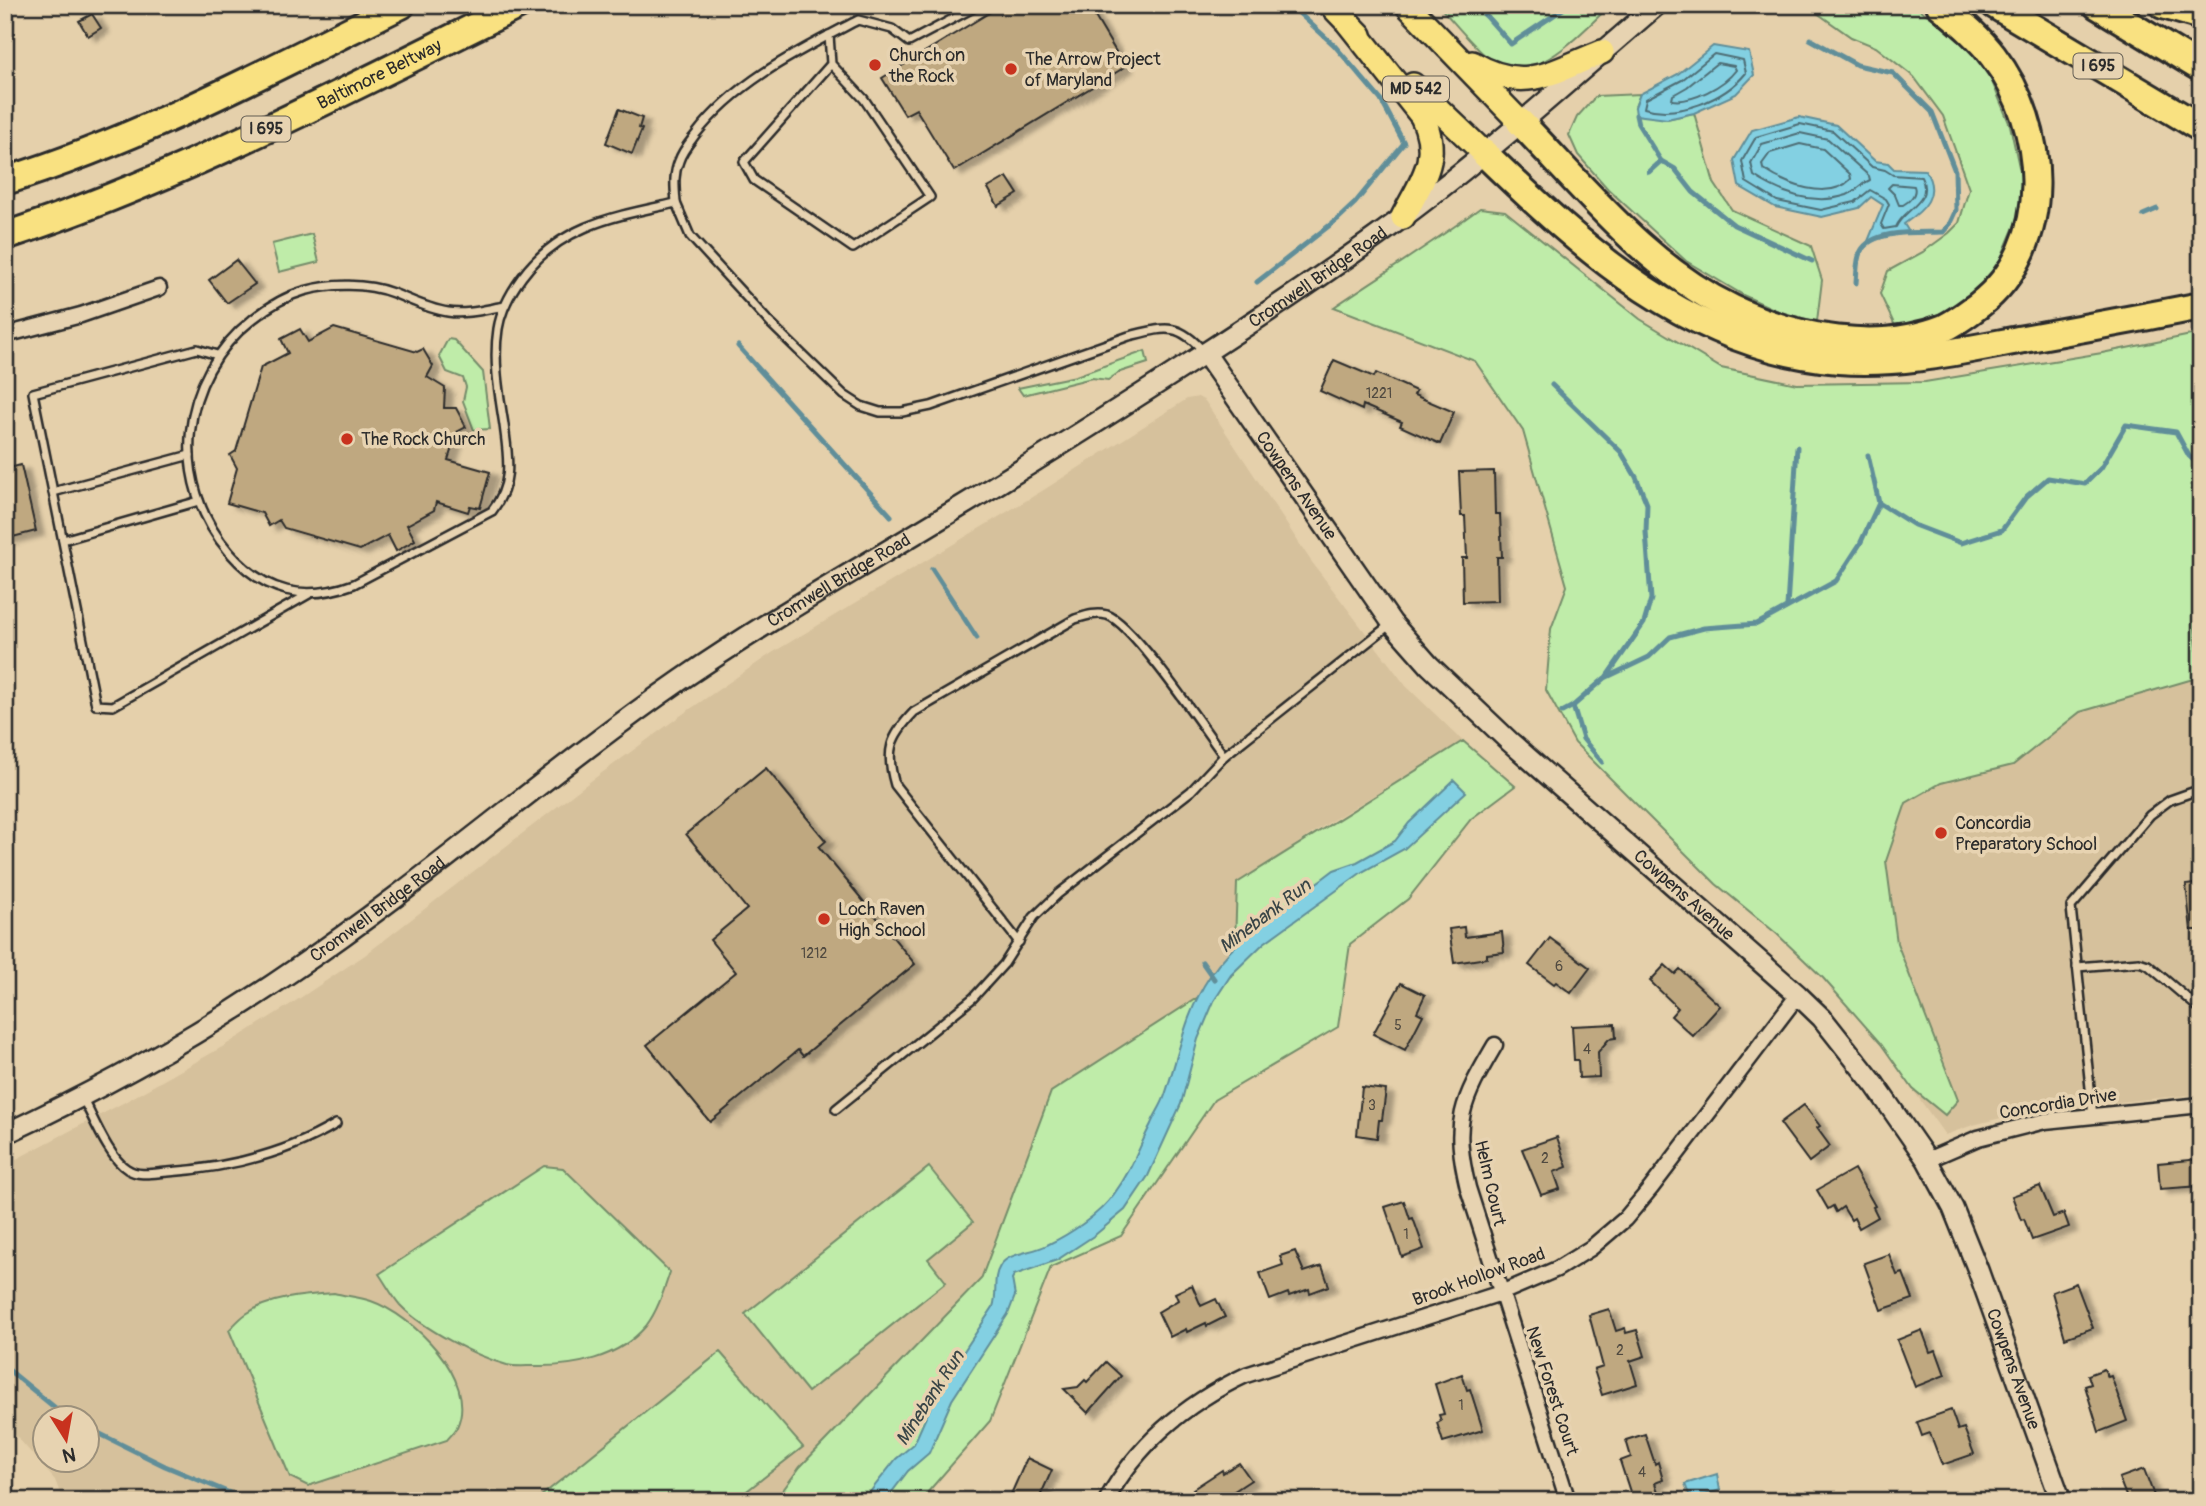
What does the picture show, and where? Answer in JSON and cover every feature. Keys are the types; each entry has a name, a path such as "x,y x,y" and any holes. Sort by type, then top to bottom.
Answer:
{"highway":[{"path":"216,96 379,5"},
{"path":"5,181 98,149 216,96 401,5"},
{"name":"Baltimore Beltway","path":"5,236 122,193 237,143 519,5"},
{"path":"1520,122 1642,249 1707,296 1770,325 1802,333 1864,342 1919,336 1947,327 1990,296 2009,273 2028,236 2037,195 2031,139 2009,81 1995,58 1974,33 1940,5"},
{"name":"I 695","path":"1995,5 2201,128"},
{"path":"2097,5 2201,68"},
{"path":"2163,5 2201,16"},
{"path":"1484,153 1555,222 1631,281 1669,305 1728,334 1772,349 1842,360 1914,357 2201,306"}],"main road":[{"name":"MD 542","path":"1331,5 1484,153"},
{"name":"MD 542","path":"1407,5 1520,122"},
{"name":"Cromwell Bridge Road","path":"5,1134 82,1097 179,1043 294,971 623,721 768,622 1031,465 1205,353 1403,217 1484,153 1657,5"},
{"path":"1349,24 1422,116 1429,130 1432,147 1429,166 1403,217"},
{"path":"1454,52 1493,75 1525,80 1540,77 1602,52"},
{"name":"Cowpens Avenue","path":"1205,353 1392,623 1468,704 1798,995 1847,1048 1927,1160 1965,1235 2061,1501"}],"street":[{"path":"5,335 81,315 159,288"},
{"name":"Brook Hollow Road","path":"1106,1501 1135,1457 1161,1430 1213,1391 1246,1376 1500,1293 1557,1269 1591,1248 1625,1219 1798,995"},
{"name":"Helm Court","path":"1495,1045 1472,1085 1463,1110 1459,1137 1468,1188 1500,1293"},
{"name":"Concordia Drive","path":"1927,1160 1978,1138 2045,1121 2201,1105"},
{"name":"New Forest Court","path":"1500,1293 1568,1501"}],"lane":[{"path":"979,5 909,42 892,29 858,20 780,61 727,99 702,127 679,160 674,181 676,203 690,236 779,332 844,395 862,406 880,412 902,412 932,405 1129,336 1154,330 1183,332 1205,353"},
{"path":"829,35 831,64 864,99 930,197 853,248 754,180 744,162 831,64"},
{"path":"505,306 451,313 428,308 390,292 362,286 304,291 268,307 235,333 218,355 203,382 192,415 190,455 192,478 199,501 218,538 244,568 272,586 293,593 335,591 354,584 492,511 503,498 508,481 508,455 496,372 496,349 498,327 513,289 543,253 563,237 584,227 626,214 676,203"},
{"path":"218,355 197,349 33,393 96,705 113,706 310,594"},
{"path":"53,492 190,455"},
{"path":"63,540 199,501"},
{"path":"1019,942 895,785 890,768 891,747 898,729 914,712 1075,619 1091,614 1105,614 1118,621 1137,642 1224,756"},
{"path":"835,1109 973,998 1004,964 1034,917 1058,894 1191,791 1224,756 1392,623"},
{"path":"2093,1116 2071,907 2150,815 2170,800 2201,789"},
{"path":"2077,967 2139,962 2148,965 2201,1010"},
{"path":"82,1097 117,1162 128,1170 141,1174 203,1170 245,1161 279,1150 336,1124"}],"shaded area":[{"name":"Loch Raven High School","path":"1198,397 1205,401 1311,561 1406,686 1463,741 1325,825 1238,883 1234,974 1052,1092 981,1279 800,1467 775,1501 63,1501 50,1474 102,1474 102,1404 32,1404 32,1454 5,1423 5,1165 123,1103 224,1046 291,1004 365,955 584,786 772,653 1042,491 1187,399"},
{"name":"Concordia Preparatory School","path":"2201,595 2201,1094 2029,1111 1945,1135 1881,1045 1823,978 1777,934 1716,884 1645,782"}],"green space":[{"path":"1438,5 1611,5 1554,55 1537,64 1521,68 1504,66 1487,57"},
{"path":"1806,5 1912,5 1943,25 1971,52 1991,79 2010,125 2021,176 2019,215 1998,265 1970,298 1926,321 1895,326 1880,294 1888,271 1923,252 1959,223 1969,189 1943,116 1914,77 1876,47 1851,37"},
{"path":"1640,94 1635,107 1667,119 1694,113 1714,183 1732,210 1811,246 1822,280 1817,321 1787,315 1745,296 1686,261 1608,189 1578,155 1569,135 1577,117 1596,96"},
{"path":"1480,208 1505,211 1640,319 1721,368 1797,384 1925,382 2102,353 2201,333 2201,617 2194,619 2200,677 2080,712 2013,765 1941,783 1906,803 1886,861 1897,943 1958,1100 1945,1115 1913,1089 1881,1044 1823,978 1777,934 1716,884 1575,743 1546,690 1551,629 1567,586 1523,431 1475,361 1334,307"},
{"path":"312,234 319,262 279,272 272,244"},
{"path":"448,339 454,340 483,372 490,429 474,430 463,401 466,387 463,378 447,372 439,356"},
{"path":"1145,351 1148,363 1120,372 1108,380 1092,378 1023,395 1018,388 1076,376"},
{"path":"1463,741 1515,786 1471,819 1408,899 1350,944 1338,1027 1214,1100 1121,1236 1051,1267 990,1421 920,1501 775,1501 800,1467 981,1279 1051,1092 1234,974 1237,883"},
{"path":"544,1166 563,1168 670,1272 650,1320 623,1346 595,1358 565,1365 510,1366 465,1348 422,1323 400,1305 379,1274"},
{"path":"929,1167 973,1222 928,1259 946,1282 808,1392 745,1314"},
{"path":"334,1293 387,1308 422,1334 438,1351 450,1370 459,1389 461,1408 457,1427 447,1440 308,1486 290,1477 229,1330 246,1314 266,1304 288,1298"},
{"path":"720,1352 803,1447 734,1501 535,1501"}],"water":[{"path":"1713,46 1749,52 1754,75 1736,94 1694,113 1667,119 1636,115 1635,107 1640,94 1678,74"},
{"path":"1799,117 1836,125 1875,161 1888,163 1894,169 1925,170 1930,179 1931,194 1924,207 1904,224 1909,232 1868,241 1883,205 1871,197 1859,208 1822,217 1775,207 1739,186 1734,160 1752,130"},
{"name":"Minebank Run","path":"1454,780 1466,792 1404,849 1362,872 1264,943 1231,975 1214,1001 1198,1039 1181,1104 1148,1176 1125,1210 1095,1235 1057,1260 1014,1275 1012,1279 1015,1296 1008,1314 952,1400 929,1453 908,1471 885,1501 863,1501 896,1459 914,1444 937,1392 993,1307 996,1276 1004,1261 1041,1248 1074,1230 1108,1202 1120,1185 1164,1099 1194,1004 1221,961 1247,935 1334,870 1357,862 1395,841 1409,823"},
{"path":"1717,1474 1720,1490 1691,1500 1685,1484"}],"building":[{"path":"1002,5 1088,5 1125,67 954,171 916,109 905,115 882,78"},
{"path":"92,14 101,28 88,36 79,21"},
{"path":"619,109 642,118 639,128 642,129 632,154 606,143"},
{"path":"1007,177 1018,194 998,206 988,188"},
{"path":"236,260 255,284 227,303 209,280"},
{"name":"The Rock Church","path":"334,328 417,352 423,349 433,366 427,377 445,388 444,408 456,408 466,427 457,432 448,460 490,472 480,508 470,506 468,512 436,502 434,510 407,525 415,540 396,551 388,535 360,550 284,528 279,520 269,526 262,513 227,503 237,468 230,455 236,451 261,367 288,353 281,339 300,329 308,342"},
{"path":"1334,360 1374,377 1376,373 1416,391 1414,395 1454,412 1440,444 1400,426 1402,422 1363,405 1362,410 1320,391"},
{"path":"21,465 36,531 5,539 5,469"},
{"path":"1494,471 1495,514 1500,514 1502,557 1497,557 1498,601 1463,602 1462,558 1467,558 1459,472"},
{"path":"766,768 826,841 819,847 915,964 803,1056 798,1050 710,1122 647,1045 736,972 710,940 747,909 686,834"},
{"path":"2201,883 2201,930 2191,930 2186,885"},
{"path":"1464,927 1465,937 1502,932 1504,952 1487,954 1487,958 1454,963 1449,929"},
{"path":"1550,938 1590,968 1571,993 1529,965"},
{"path":"1665,965 1675,974 1680,969 1720,1006 1693,1036 1671,1016 1678,1008 1650,981"},
{"path":"1401,983 1425,995 1417,1012 1423,1015 1405,1050 1373,1034"},
{"path":"1615,1024 1616,1038 1609,1039 1598,1052 1599,1077 1579,1078 1578,1060 1574,1060 1572,1026"},
{"path":"1362,1087 1386,1090 1377,1138 1357,1135"},
{"path":"1804,1105 1820,1126 1817,1128 1830,1146 1809,1162 1780,1123"},
{"path":"1557,1137 1567,1167 1554,1172 1560,1189 1541,1195 1522,1149"},
{"path":"2200,1159 2201,1186 2160,1189 2158,1163"},
{"path":"1854,1169 1875,1206 1873,1207 1878,1217 1859,1228 1843,1207 1836,1212 1833,1206 1828,1209 1817,1190"},
{"path":"2040,1186 2053,1217 2064,1213 2069,1227 2032,1240 2012,1196"},
{"path":"1404,1201 1424,1249 1402,1257 1385,1207"},
{"path":"1295,1251 1304,1272 1322,1266 1329,1286 1310,1293 1309,1289 1289,1296 1288,1293 1270,1300 1260,1273 1283,1265 1280,1256"},
{"path":"1889,1254 1897,1275 1903,1273 1913,1299 1881,1310 1864,1263"},
{"path":"2076,1283 2093,1328 2065,1338 2052,1292"},
{"path":"1192,1285 1201,1306 1216,1299 1225,1317 1207,1326 1206,1323 1170,1337 1158,1312 1178,1300 1175,1293"},
{"path":"1609,1309 1616,1331 1625,1328 1626,1333 1637,1330 1645,1356 1630,1361 1637,1384 1602,1395 1594,1370 1603,1367 1589,1315"},
{"path":"1922,1330 1930,1352 1936,1350 1945,1375 1915,1387 1897,1340"},
{"path":"1106,1362 1121,1376 1088,1413 1064,1389 1078,1387 1085,1380 1087,1382"},
{"path":"2104,1369 2108,1377 2111,1376 2127,1421 2099,1432 2085,1386 2091,1384 2088,1375"},
{"path":"1462,1374 1467,1390 1470,1389 1483,1430 1443,1442 1437,1423 1441,1421 1439,1415 1444,1414 1435,1384"},
{"path":"1951,1410 1958,1430 1964,1428 1974,1454 1942,1465 1930,1433 1922,1436 1917,1422"},
{"path":"1645,1434 1663,1480 1655,1483 1658,1492 1633,1501 1620,1461 1631,1457 1626,1440"},
{"path":"1027,1458 1052,1470 1038,1501 1008,1501"},
{"path":"1239,1463 1251,1480 1219,1501 1201,1501 1193,1489 1222,1470 1223,1473"},
{"path":"2144,1469 2156,1501 2128,1501 2119,1478"}],"waterway":[{"path":"1257,282 1355,203 1404,143 1381,100 1334,45 1290,5"},
{"path":"1474,5 1511,44 1569,5"},
{"path":"1810,39 1857,65 1893,73 1932,112 1955,171 1956,210 1943,232 1898,233 1876,238 1859,254 1856,283"},
{"path":"1636,115 1638,124 1661,161 1675,169 1693,192 1734,225 1812,261"},
{"path":"1649,172 1661,161"},
{"path":"2143,215 2157,209"},
{"path":"738,346 891,516"},
{"path":"1552,385 1621,452 1636,477 1647,504 1646,532 1651,599 1644,623 1607,676"},
{"name":"Minebank Run","path":"1562,712 1573,706 1605,678 1649,657 1670,637 1704,628 1757,624 1836,581 1860,544 1879,503 1914,525 1961,543 2002,530 2026,497 2048,478 2085,484 2101,468 2126,425 2176,432 2189,456 2201,467"},
{"path":"1787,607 1797,447"},
{"path":"1868,455 1879,503"},
{"path":"932,569 977,638"},
{"path":"1573,706 1583,739 1602,762"},
{"path":"1202,962 1214,979"},
{"path":"5,1367 50,1404"},
{"path":"102,1435 165,1466 249,1501"}],"place":[{"name":"Church on the Rock","path":"875,65"},
{"name":"The Arrow Project of Maryland","path":"1011,69"},
{"name":"The Rock Church","path":"347,439"},
{"name":"Concordia Preparatory School","path":"1941,833"},
{"name":"Loch Raven High School","path":"824,919"}]}
